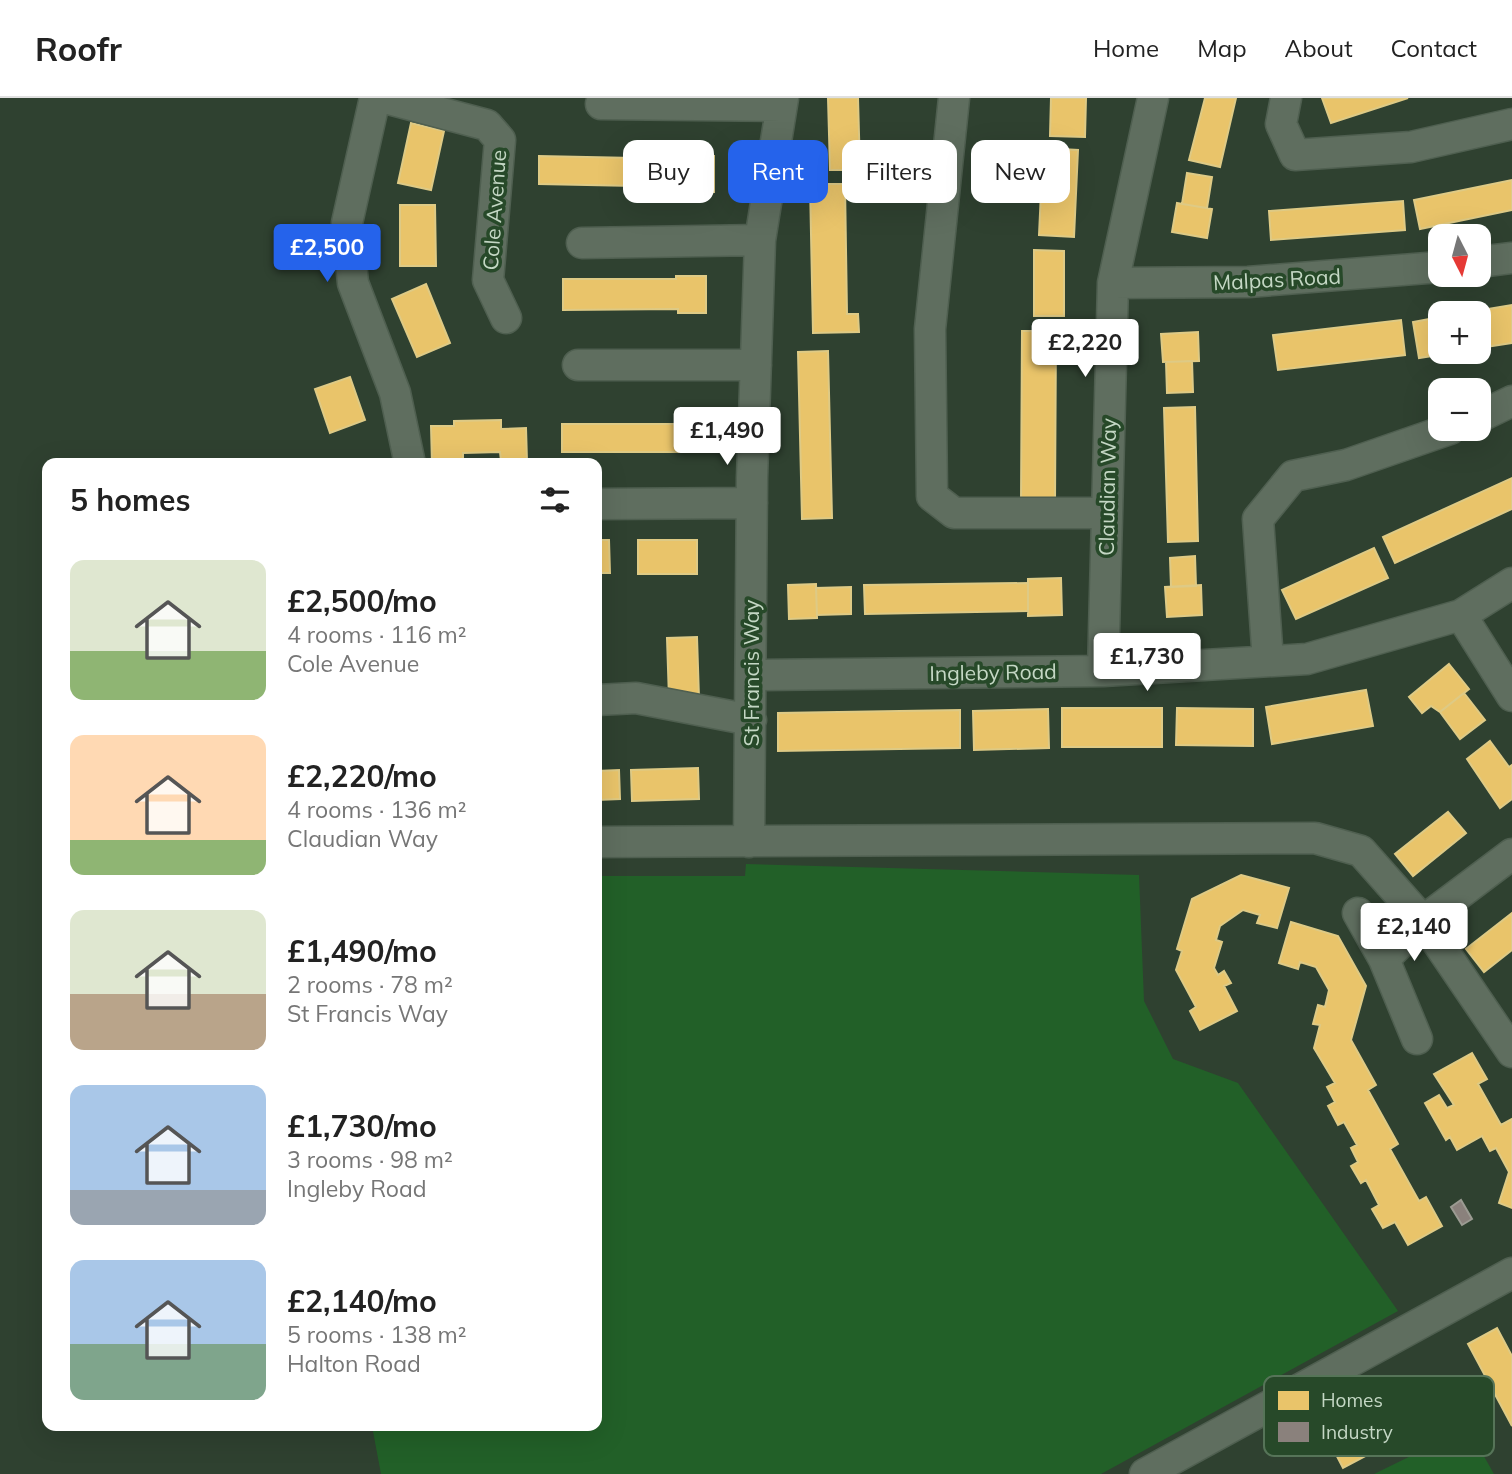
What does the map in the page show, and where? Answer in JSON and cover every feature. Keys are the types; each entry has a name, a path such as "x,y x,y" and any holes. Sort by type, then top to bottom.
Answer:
{"street":[{"path":"375,98 348,223 353,284 394,393 409,458"},
{"name":"Cole Avenue","path":"384,98 487,124 500,140 488,280 506,318"},
{"path":"954,98 930,329 932,496 954,513 1106,513"},
{"name":"Claudian Way","path":"1103,670 1113,282 1153,98"},
{"path":"1286,98 1281,124 1296,155 1412,147 1512,124"},
{"path":"601,104 782,102"},
{"name":"St Francis Way","path":"749,842 752,503 760,240 782,102"},
{"path":"582,243 760,240"},
{"path":"1491,261 1512,258"},
{"name":"Malpas Road","path":"1113,282 1248,282 1428,268"},
{"path":"578,365 756,365"},
{"path":"1491,411 1512,401"},
{"path":"1268,661 1258,519 1293,476 1346,465 1428,437"},
{"path":"602,504 752,503"},
{"name":"Ingleby Road","path":"752,675 1103,670 1307,659 1461,615 1512,583"},
{"path":"1461,615 1512,696"},
{"path":"602,700 636,698 751,720"},
{"path":"602,842 1315,838 1361,851 1423,921 1512,1052"},
{"path":"1384,958 1423,921 1512,854"},
{"path":"1358,913 1384,958 1417,1039"},
{"path":"1323,1376 1512,1273"},
{"path":"1144,1474 1264,1408"}],"green space":[{"path":"746,864 1139,875 1144,1001 1173,1059 1238,1083 1398,1311 1280,1376 1264,1376 1264,1385 1101,1474 381,1474 373,1431 602,1431 602,876 745,876"},
{"path":"1411,1456 1484,1456 1494,1474 1374,1474"}],"building: Homes":[{"path":"828,98 858,98 859,140 842,140 842,170 830,170"},
{"path":"1051,98 1086,98 1085,137 1050,136"},
{"path":"1205,98 1236,98 1220,167 1189,160"},
{"path":"1322,98 1408,98 1331,123"},
{"path":"411,123 444,131 431,190 398,183"},
{"path":"1070,150 1078,150 1074,237 1039,235 1040,203 1070,203"},
{"path":"539,156 623,158 623,186 539,184"},
{"path":"1187,173 1212,177 1207,208 1182,204"},
{"path":"1512,180 1512,210 1444,224 1428,224 1428,227 1420,229 1414,200"},
{"path":"828,184 842,184 842,203 845,203 847,314 858,314 859,332 813,333 810,203 828,203"},
{"path":"1403,201 1405,230 1271,240 1269,211"},
{"path":"1177,203 1212,209 1207,238 1172,232"},
{"path":"400,205 435,205 436,266 400,266"},
{"path":"1034,250 1064,251 1064,316 1034,316"},
{"path":"676,276 706,276 706,313 678,313 678,309 563,310 563,279 676,279"},
{"path":"426,284 450,343 417,357 392,299"},
{"path":"1512,305 1512,343 1491,346 1491,308"},
{"path":"1428,319 1428,357 1419,358 1413,322"},
{"path":"1401,320 1405,355 1278,370 1273,335"},
{"path":"1022,331 1056,331 1055,503 1021,503"},
{"path":"1198,332 1199,361 1163,362 1161,334"},
{"path":"828,351 832,518 802,519 798,352"},
{"path":"1192,361 1193,392 1167,393 1166,362"},
{"path":"350,377 365,420 330,433 315,389"},
{"path":"1195,407 1198,541 1168,542 1164,408"},
{"path":"501,420 501,429 526,428 527,458 501,458 500,452 463,453 463,458 432,458 431,426 454,426 454,421"},
{"path":"562,424 697,424 697,452 562,452"},
{"path":"1512,478 1512,509 1395,563 1383,537"},
{"path":"602,540 609,540 610,573 602,573"},
{"path":"638,540 697,540 697,574 638,574"},
{"path":"1374,548 1388,578 1296,619 1282,590"},
{"path":"1195,556 1196,586 1171,587 1170,558"},
{"path":"1061,578 1062,615 1028,616 1028,579"},
{"path":"1028,583 1028,611 865,614 864,585"},
{"path":"816,584 817,618 789,619 788,585"},
{"path":"1201,585 1202,615 1167,617 1165,587"},
{"path":"851,587 851,614 817,615 816,588"},
{"path":"697,637 699,698 669,699 667,638"},
{"path":"1449,664 1469,689 1440,712 1431,706 1422,713 1409,697"},
{"path":"1366,690 1373,726 1272,744 1266,707"},
{"path":"1464,693 1485,720 1460,739 1440,712"},
{"path":"1062,708 1162,708 1162,747 1062,747"},
{"path":"1177,708 1253,709 1253,746 1176,745"},
{"path":"1048,709 1049,748 974,750 973,711"},
{"path":"960,710 960,748 778,751 778,713"},
{"path":"1490,741 1509,767 1512,765 1512,799 1500,808 1467,759"},
{"path":"698,768 699,799 632,801 631,770"},
{"path":"619,770 620,799 602,800 602,771"},
{"path":"1448,812 1466,833 1413,876 1395,854"},
{"path":"1241,875 1289,888 1277,928 1257,923 1260,915 1243,910 1220,926 1216,940 1222,942 1214,968 1218,975 1224,971 1231,983 1224,986 1237,1011 1200,1030 1190,1011 1196,1007 1176,970 1182,951 1177,949 1192,899"},
{"path":"1512,913 1512,950 1484,972 1466,949"},
{"path":"1291,922 1338,936 1366,986 1351,1040 1376,1085 1368,1090 1398,1144 1390,1149 1419,1201 1426,1197 1442,1226 1408,1245 1395,1222 1383,1228 1372,1209 1379,1205 1366,1180 1361,1183 1351,1166 1358,1162 1351,1148 1357,1145 1344,1122 1338,1125 1328,1106 1335,1102 1327,1087 1335,1083 1314,1048 1320,1025 1313,1024 1318,1005 1325,1007 1329,990 1316,967 1300,962 1298,969 1279,963"},
{"path":"1472,1053 1487,1079 1478,1084 1501,1125 1512,1119 1512,1208 1499,1203 1509,1172 1496,1148 1490,1151 1482,1136 1457,1150 1450,1137 1446,1140 1425,1103 1439,1095 1447,1108 1454,1105 1434,1074"},
{"path":"1497,1328 1512,1356 1512,1426 1494,1392 1494,1376 1485,1376 1468,1344"},
{"path":"1337,1456 1366,1456 1343,1468"}],"building: Industry":[{"path":"1461,1200 1472,1219 1462,1225 1451,1207"}]}
